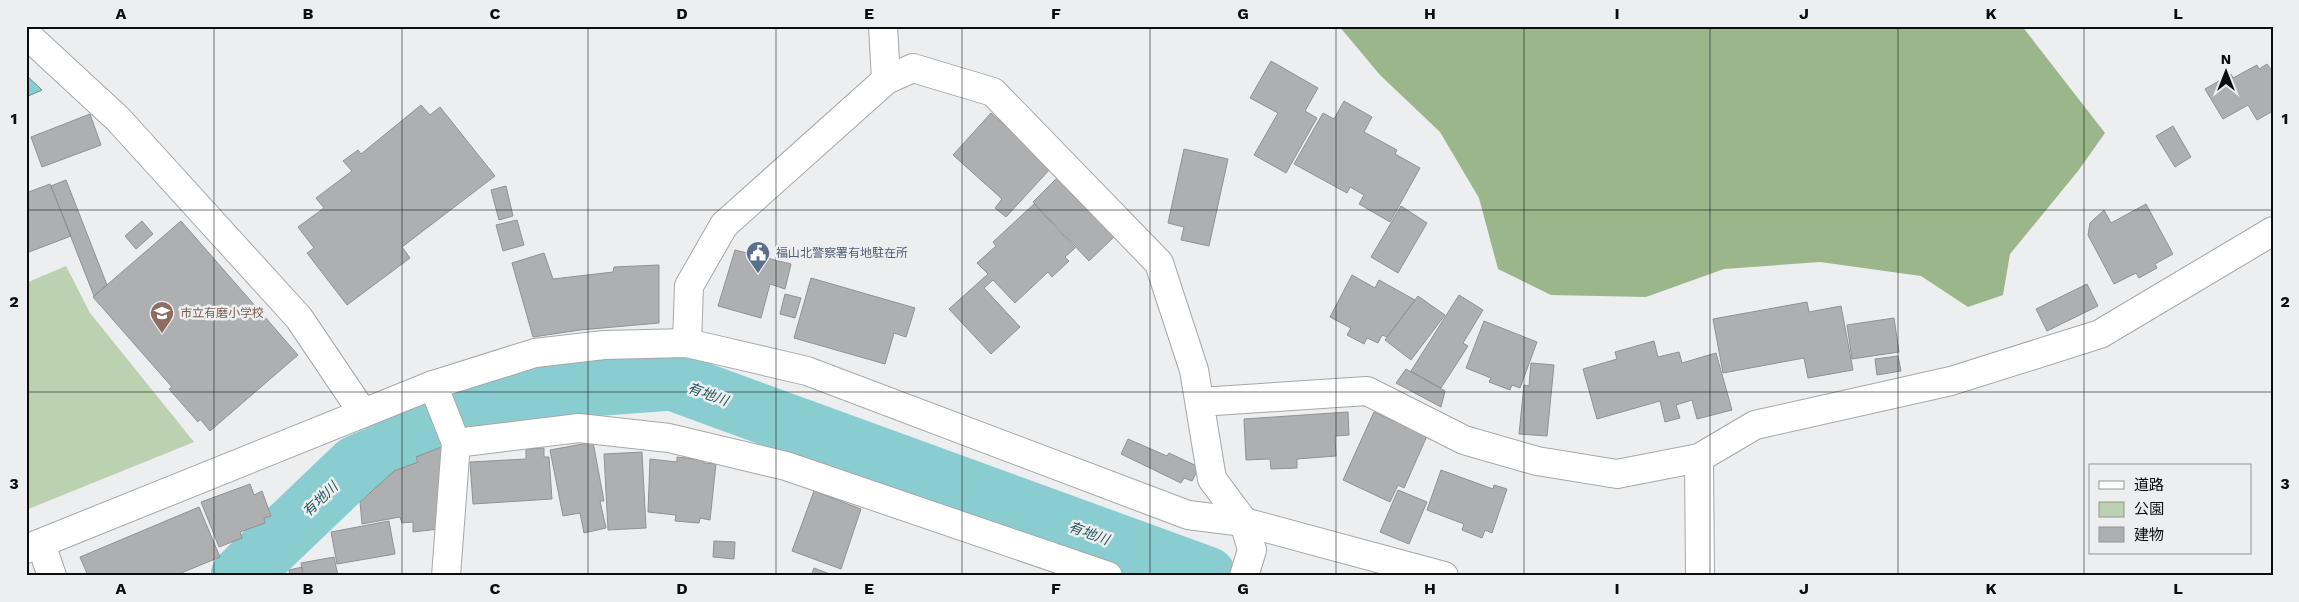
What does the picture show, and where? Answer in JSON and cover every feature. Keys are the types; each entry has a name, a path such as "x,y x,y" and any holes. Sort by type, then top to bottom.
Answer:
{"street":[{"path":"883,26 886,80"},
{"path":"26,34 118,119 299,318 363,413"},
{"path":"687,343 689,286 724,226 886,80 913,68 992,92 1159,262 1194,370 1212,479 1244,522 1252,550 1244,576"},
{"path":"1200,402 1367,391 1464,440 1536,461 1617,474 1699,458 1755,425 1951,381 2100,334 2273,232"},
{"path":"52,576 33,546 433,385 536,354 604,345 687,343 807,372 1188,515 1244,522 1444,576"},
{"path":"433,385 456,443 446,576"},
{"path":"456,443 579,428 669,438 786,466 1108,576"},
{"path":"1699,458 1700,576"}],"green space":[{"path":"1339,26 2022,26 2105,133 2078,171 2010,254 2003,295 1968,307 1921,276 1820,262 1724,269 1646,297 1551,295 1498,269 1479,198 1440,132 1380,75"},
{"path":"66,266 90,313 194,442 26,510 26,283"}],"water":[{"path":"26,75 42,90 26,97"}],"building":[{"path":"1271,61 1318,88 1305,111 1317,118 1286,173 1254,155 1278,113 1250,98"},
{"path":"2267,64 2273,72 2273,111 2257,120 2248,105 2223,119 2205,89 2231,74 2233,78 2257,65 2259,69"},
{"path":"1344,101 1372,117 1364,132 1397,150 1395,154 1420,168 1390,222 1359,204 1364,195 1350,187 1347,193 1294,164 1323,113 1334,119"},
{"path":"421,105 430,115 440,107 495,176 402,247 410,258 347,305 307,253 314,248 298,227 324,208 316,198 352,171 343,161 358,150 361,154"},
{"path":"991,113 1051,168 1006,217 995,208 1002,199 953,155"},
{"path":"90,114 101,145 42,167 31,137"},
{"path":"2173,126 2191,157 2175,167 2156,136"},
{"path":"1184,149 1228,159 1209,246 1181,240 1184,227 1168,223"},
{"path":"1059,176 1115,236 1089,261 1033,202"},
{"path":"66,180 107,285 94,296 51,186"},
{"path":"50,184 71,236 29,252 28,249 26,250 26,193"},
{"path":"506,186 513,216 499,220 491,190"},
{"path":"1034,204 1075,248 1065,257 1069,261 1052,277 1048,272 1015,303 993,280 984,288 1020,327 991,354 949,309 988,274 977,263 996,246 993,242"},
{"path":"2146,204 2173,254 2155,264 2157,268 2139,278 2136,273 2114,284 2088,235 2090,223 2104,210 2111,223"},
{"path":"1401,206 1427,223 1398,273 1371,257"},
{"path":"517,220 524,245 503,251 496,225"},
{"path":"142,221 153,234 136,249 125,236"},
{"path":"181,221 298,355 210,431 200,419 198,422 169,389 172,387 93,297"},
{"name":"福山北警察署有地駐在所","path":"735,250 791,264 785,289 770,284 761,318 718,306"},
{"path":"544,253 553,279 613,272 614,267 659,265 659,323 580,330 533,337 512,263"},
{"path":"1352,275 1375,288 1379,280 1415,300 1387,337 1382,335 1378,343 1367,338 1364,344 1347,335 1351,328 1330,317"},
{"path":"811,278 915,308 906,337 894,333 885,364 794,338"},
{"path":"2087,284 2098,306 2047,331 2036,309"},
{"path":"785,294 801,298 795,318 780,314"},
{"path":"1459,295 1483,310 1463,343 1468,346 1441,388 1411,371"},
{"path":"1418,296 1445,315 1411,360 1385,340"},
{"path":"1807,302 1809,312 1841,306 1853,370 1808,378 1804,358 1723,373 1713,319"},
{"path":"1894,318 1899,352 1852,359 1847,325"},
{"path":"1484,321 1537,342 1520,388 1512,385 1510,390 1489,382 1491,378 1466,368"},
{"path":"1654,341 1658,357 1679,352 1682,363 1716,353 1732,410 1697,419 1692,400 1676,405 1680,418 1665,422 1660,401 1597,419 1583,369 1617,359 1615,352"},
{"path":"1898,356 1901,371 1877,375 1875,359"},
{"path":"1531,363 1554,365 1547,436 1519,434 1524,385 1529,386"},
{"path":"1406,369 1445,391 1441,407 1396,383"},
{"path":"1348,412 1349,435 1335,436 1336,456 1297,459 1297,468 1271,469 1270,459 1246,460 1244,419"},
{"path":"1374,412 1427,436 1404,488 1398,485 1390,502 1343,480"},
{"path":"1128,439 1167,456 1169,453 1199,467 1192,481 1184,478 1181,483 1121,454"},
{"path":"593,442 604,501 600,501 606,528 584,533 580,513 563,516 550,450"},
{"path":"444,446 448,528 413,532 413,522 402,523 400,517 362,524 360,502 394,471 418,462 416,457"},
{"path":"544,448 544,457 549,457 552,499 473,504 470,462 526,459 526,449"},
{"path":"642,452 646,528 608,530 604,454"},
{"path":"677,457 704,460 704,463 716,464 710,520 700,518 699,523 675,521 676,515 648,512 650,459 677,462"},
{"path":"1441,470 1493,489 1494,485 1507,489 1492,533 1485,530 1482,538 1462,530 1464,524 1427,510"},
{"path":"250,484 254,495 262,491 271,516 264,518 265,523 240,532 242,538 219,547 201,502"},
{"path":"1398,490 1427,502 1409,544 1380,532"},
{"path":"814,491 861,509 841,569 792,551"},
{"path":"199,507 220,557 174,576 88,576 80,557"},
{"path":"389,521 395,554 337,564 331,532"},
{"path":"714,541 735,542 734,559 713,557"},
{"path":"334,557 338,576 303,576 301,563"},
{"path":"302,567 303,576 290,576 289,570"},
{"path":"814,568 835,576 811,576"}],"waterway":[{"name":"有地川","path":"240,576 356,465 390,450 408,435 549,390 672,381 1207,576"}],"place":[{"name":"福山北警察署有地駐在所","path":"758,274"},
{"name":"市立有磨小学校","path":"162,334"}]}
